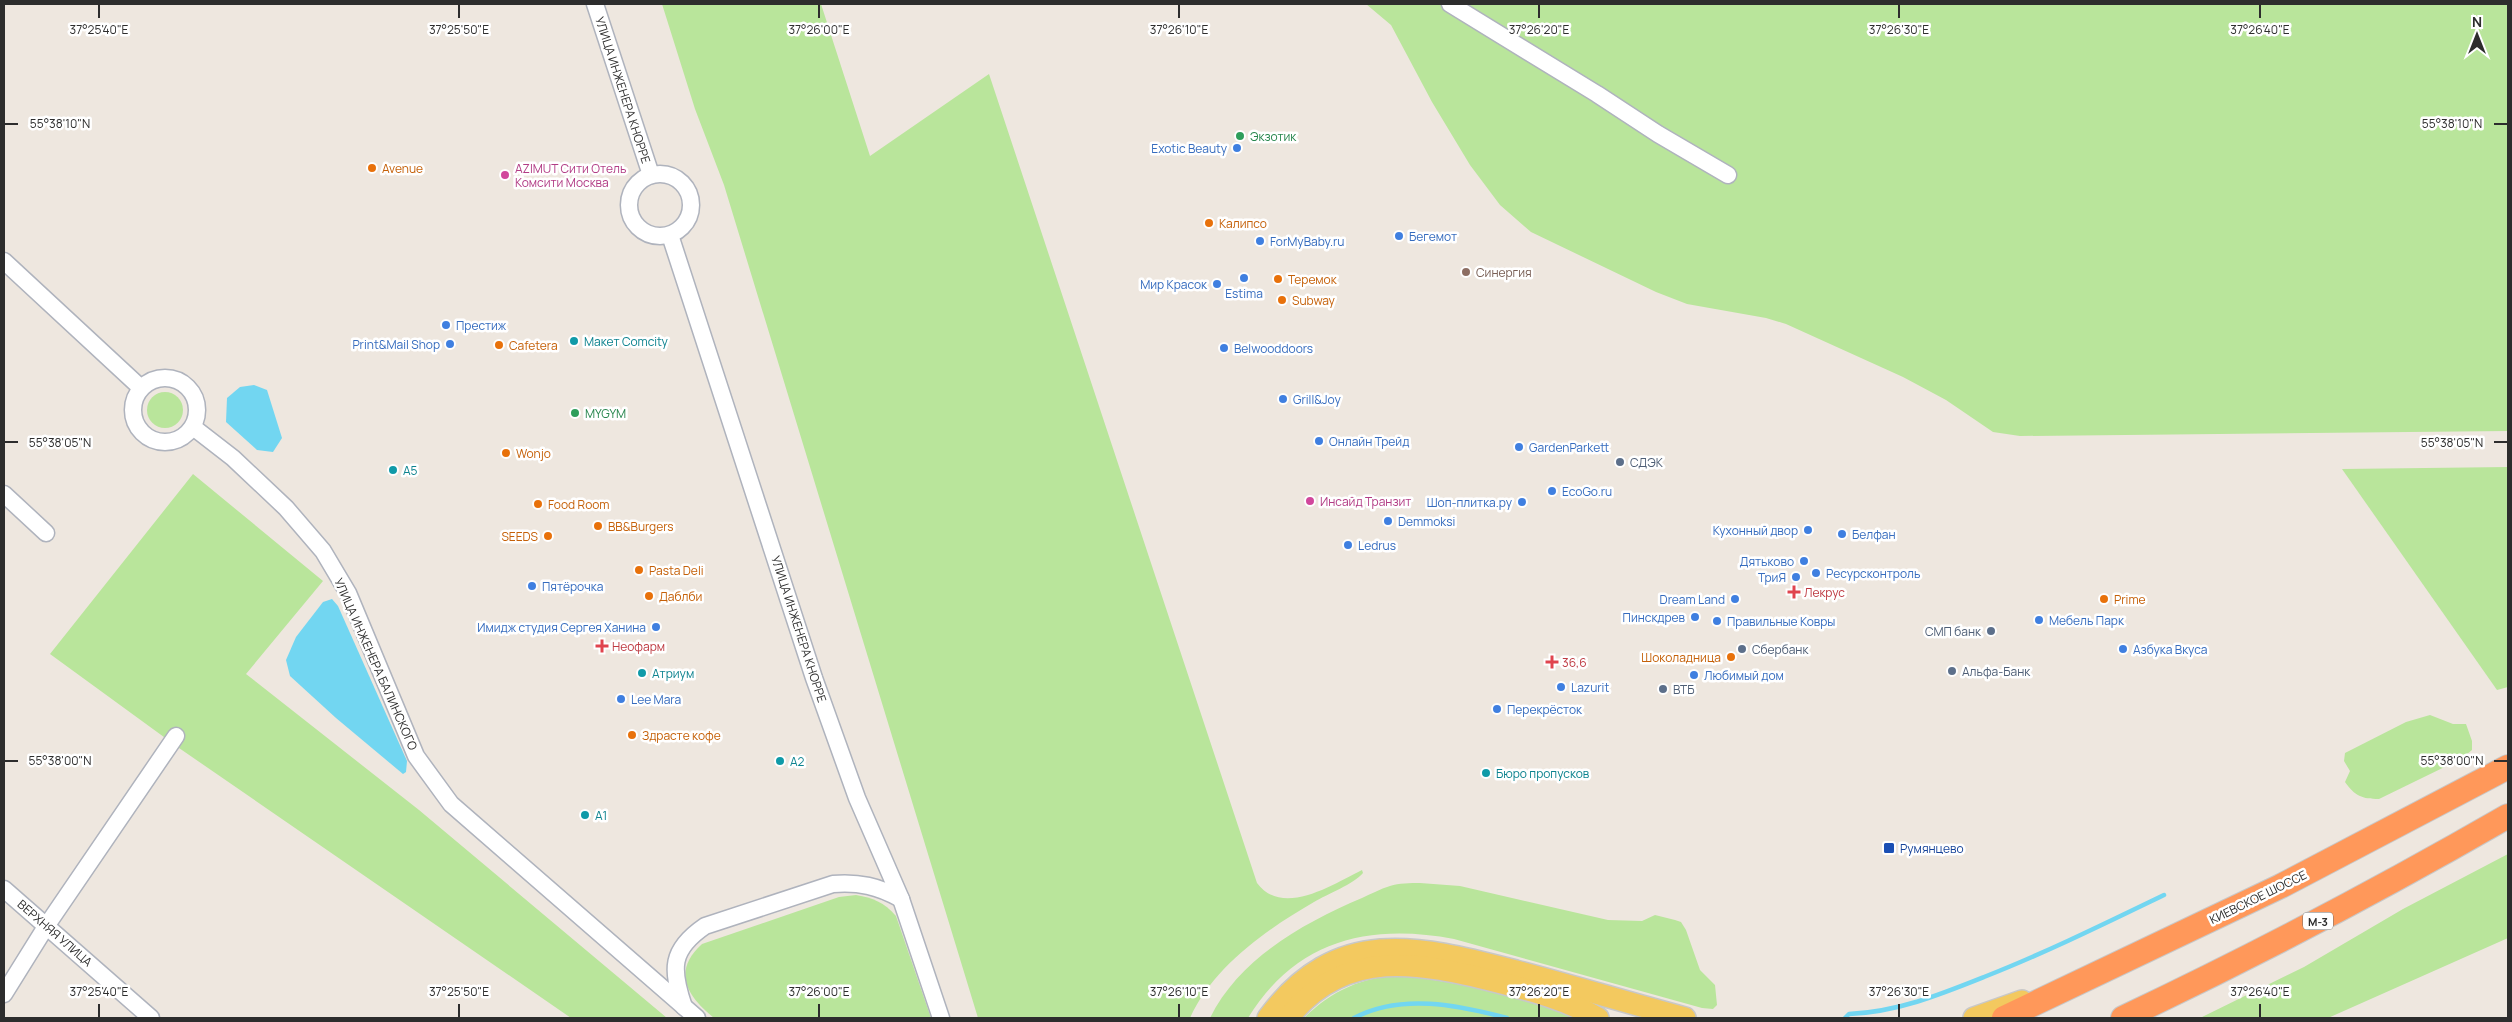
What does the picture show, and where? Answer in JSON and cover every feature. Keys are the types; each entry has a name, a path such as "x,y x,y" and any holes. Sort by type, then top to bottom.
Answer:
{"highway":[{"name":"КИЕВСКОЕ ШОССЕ","path":"2004,1018 2125,962 2306,874 2508,767"},
{"name":"М-3","path":"2123,1018 2222,971 2343,908 2508,816"}],"main road":[{"path":"1268,1018 1293,989 1319,970 1350,956 1368,951 1402,948 1451,954 1685,1018"},
{"path":"1974,1018 2125,962"},
{"path":"1288,1018 1315,992 1341,977 1371,966 1402,964 1448,970 1534,992 1568,1003 1598,1018"}],"street":[{"name":"УЛИЦА ИНЖЕНЕРА КНОРРЕ","path":"595,4 651,176"},
{"path":"1450,4 1597,94 1658,134 1728,174"},
{"name":"УЛИЦА ИНЖЕНЕРА КНОРРЕ","path":"651,176 668,176 677,179 689,194 690,214 685,223 670,235 649,235 632,221 629,211 629,200 632,190 639,182 651,176"},
{"name":"УЛИЦА ИНЖЕНЕРА КНОРРЕ","path":"670,235 814,678 857,798 901,899 941,1018"},
{"path":"4,261 141,388"},
{"path":"161,377 178,380 188,386 198,405 197,417 193,427 185,435 170,442 153,440 143,434 136,425 133,408 135,397 141,388 150,381 161,377"},
{"name":"УЛИЦА ИНЖЕНЕРА БАЛИНСКОГО","path":"193,427 233,458 286,508 323,551 348,593 416,756 451,804 691,1013"},
{"path":"4,494 46,534"},
{"path":"4,994 47,925 176,736"},
{"path":"691,1013 677,988 675,961 689,937 705,926 833,884 853,883 882,888 901,899"},
{"name":"ВЕРХНЯЯ УЛИЦА","path":"4,889 151,1018"}],"green space":[{"path":"662,4 821,4 870,156 989,74 1257,883 1268,893 1280,898 1294,898 1323,889 1362,870 1363,873 1340,889 1278,924 1243,951 1212,982 1190,1018 978,1018 724,185 695,109"},
{"path":"1366,4 2508,4 2508,431 2020,436 1993,432 1946,400 1903,377 1786,324 1766,318 1687,304 1656,292 1531,232 1500,205 1470,165 1432,102 1391,25"},
{"path":"165,392 172,393 178,397 182,403 182,417 178,423 172,427 165,428 158,427 152,423 148,417 147,410 148,403 152,397 158,393"},
{"path":"2508,467 2508,687 2497,690 2342,469"},
{"path":"193,474 323,581 246,674 419,810 667,1018 571,1018 179,748 50,654"},
{"path":"2430,715 2453,724 2466,724 2472,741 2472,750 2461,759 2379,799 2363,797 2352,791 2345,782 2350,771 2344,761 2345,753 2406,722"},
{"path":"2508,854 2508,938 2328,1018 2200,1018 2304,967 2403,909"},
{"path":"1420,883 1460,886 1608,920 1642,921 1655,915 1681,922 1686,930 1700,970 1715,985 1717,1005 1713,1009 1702,1008 1454,939 1393,934 1364,936 1337,943 1312,955 1288,970 1267,992 1248,1018 1210,1018 1222,997 1238,978 1255,961 1296,931 1317,919 1383,889 1397,884"},
{"path":"856,895 878,901 896,916 931,1018 714,1018 697,1002 691,993 685,974 687,964 702,944 839,897"},
{"path":"1401,976 1423,978 1490,991 1533,1003 1575,1018 1304,1018 1325,1000 1348,987 1374,979"}],"water":[{"path":"254,385 267,390 282,438 273,452 257,450 226,422 227,398 240,387"},
{"path":"332,599 338,606 407,761 406,772 403,774 336,718 290,676 286,660 296,637 323,602"}],"waterway":[{"path":"1845,1018 1849,1014 1867,1013 1918,1002 1951,990 2052,948 2164,895"},
{"path":"1354,1018 1372,1010 1410,1004 1449,1006 1507,1018"}],"place":[{"name":"Экзотик","path":"1240,136"},
{"name":"Exotic Beauty","path":"1237,148"},
{"name":"Avenue","path":"372,168"},
{"name":"AZIMUT Сити Отель Комсити Москва","path":"505,175"},
{"name":"Калипсо","path":"1209,223"},
{"name":"Бегемот","path":"1399,236"},
{"name":"ForMyBaby.ru","path":"1260,241"},
{"name":"Синергия","path":"1466,272"},
{"name":"Estima","path":"1244,278"},
{"name":"Теремок","path":"1278,279"},
{"name":"Мир Красок","path":"1217,284"},
{"name":"Subway","path":"1282,300"},
{"name":"Престиж","path":"446,325"},
{"name":"Макет Comcity","path":"574,341"},
{"name":"Print&Mail Shop","path":"450,344"},
{"name":"Cafetera","path":"499,345"},
{"name":"Belwooddoors","path":"1224,348"},
{"name":"Grill&Joy","path":"1283,399"},
{"name":"MYGYM","path":"575,413"},
{"name":"Онлайн Трейд","path":"1319,441"},
{"name":"GardenParkett","path":"1519,447"},
{"name":"Wonjo","path":"506,453"},
{"name":"СДЭК","path":"1620,462"},
{"name":"А5","path":"393,470"},
{"name":"EcoGo.ru","path":"1552,491"},
{"name":"Инсайд Транзит","path":"1310,501"},
{"name":"Шоп-плитка.ру","path":"1522,502"},
{"name":"Food Room","path":"538,504"},
{"name":"Demmoksi","path":"1388,521"},
{"name":"BB&Burgers","path":"598,526"},
{"name":"Кухонный двор","path":"1808,530"},
{"name":"Белфан","path":"1842,534"},
{"name":"SEEDS","path":"548,536"},
{"name":"Ledrus","path":"1348,545"},
{"name":"Дятьково","path":"1804,561"},
{"name":"Pasta Deli","path":"639,570"},
{"name":"Ресурсконтроль","path":"1816,573"},
{"name":"ТриЯ","path":"1796,577"},
{"name":"Пятёрочка","path":"532,586"},
{"name":"Лекрус","path":"1794,592"},
{"name":"Даблби","path":"649,596"},
{"name":"Dream Land","path":"1735,599"},
{"name":"Prime","path":"2104,599"},
{"name":"Пинскдрев","path":"1695,617"},
{"name":"Мебель Парк","path":"2039,620"},
{"name":"Правильные Ковры","path":"1717,621"},
{"name":"Имидж студия Сергея Ханина","path":"656,627"},
{"name":"СМП банк","path":"1991,631"},
{"name":"Неофарм","path":"602,646"},
{"name":"Сбербанк","path":"1742,649"},
{"name":"Азбука Вкуса","path":"2123,649"},
{"name":"Шоколадница","path":"1731,657"},
{"name":"36,6","path":"1552,662"},
{"name":"Альфа-Банк","path":"1952,671"},
{"name":"Атриум","path":"642,673"},
{"name":"Любимый дом","path":"1694,675"},
{"name":"Lazurit","path":"1561,687"},
{"name":"ВТБ","path":"1663,689"},
{"name":"Lee Mara","path":"621,699"},
{"name":"Перекрёсток","path":"1497,709"},
{"name":"Здрасте кофе","path":"632,735"},
{"name":"А2","path":"780,761"},
{"name":"Бюро пропусков","path":"1486,773"},
{"name":"А1","path":"585,815"},
{"name":"Румянцево","path":"1889,848"}]}
